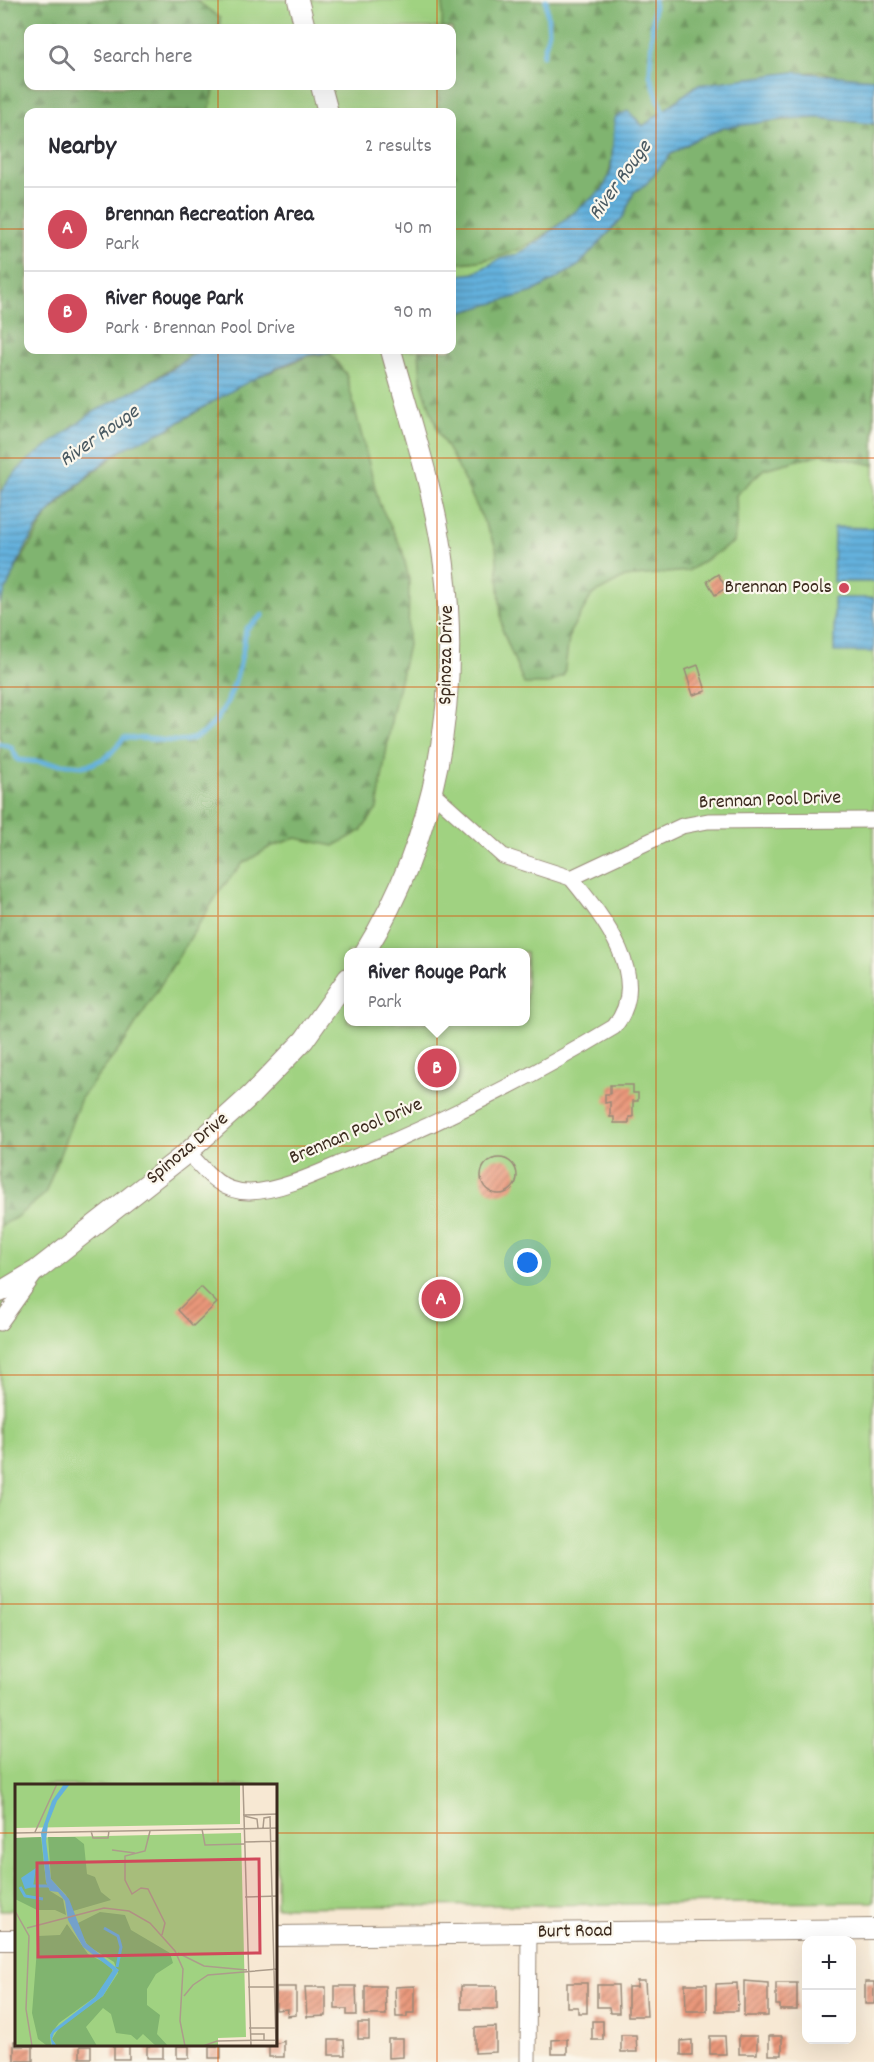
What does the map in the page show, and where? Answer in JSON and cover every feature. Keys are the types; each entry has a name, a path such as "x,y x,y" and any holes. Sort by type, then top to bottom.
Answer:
{"street":[{"path":"298,0 304,24"},
{"path":"322,90 327,108"},
{"name":"Spinoza Drive","path":"367,948 400,886 416,846 432,792 448,703 449,617 436,521 392,354"},
{"path":"432,792 503,856 571,878"},
{"name":"Brennan Pool Drive","path":"188,1152 221,1185 251,1192 295,1181 384,1146 501,1091 614,1027 623,1017 629,1000 626,966 602,916 571,878 682,826 708,821 874,820"},
{"name":"Spinoza Drive","path":"0,1292 37,1270 188,1152 276,1072 304,1040 344,984"},
{"path":"0,1323 37,1270"},
{"name":"Burt Road","path":"278,1936 874,1929"},
{"path":"528,2062 529,1932"}],"green space":[{"path":"0,0 874,0 874,1902 278,1907 278,1784 15,1784 15,1910 0,1910"},
{"path":"0,0 196,0 220,18 220,24 24,24 24,90 214,90 210,108 24,108 24,354 193,354 88,418 52,443 17,472 0,494"},
{"path":"443,0 874,0 874,79 837,77 821,71 697,85 643,126 636,118 615,118 610,170 603,190 547,233 519,249 489,259 456,263 456,108 438,108 438,90 456,90 456,24 442,24"},
{"path":"818,118 874,124 874,465 822,454 764,469 736,495 737,518 734,542 688,571 625,577 592,595 570,632 564,675 549,684 524,684 502,629 496,547 456,463 438,432 421,381 419,354 456,354 456,314 533,292 578,266 623,217 634,192 646,184 671,154 694,140 723,128 746,123"},
{"path":"330,354 346,374 379,503 402,549 409,580 408,645 392,716 377,809 361,831 334,846 296,838 270,847 242,864 221,889 124,1043 81,1098 45,1194 15,1218 0,1226 0,604 8,582 48,514 83,481 126,447 168,429 253,377 308,356"}],"water":[{"name":"River Rouge","path":"794,72 874,79 874,124 818,118 785,119 723,128 694,140 671,154 646,184 634,192 623,217 578,266 533,292 456,314 456,275 474,273 500,259 518,254 539,241 603,189 611,171 615,117 628,111 643,126 697,85"},
{"name":"River Rouge","path":"193,354 315,354 270,371 164,431 127,447 108,459 63,498 39,525 20,558 0,604 0,494 8,480 27,461 92,413 168,372"},
{"path":"834,527 874,528 874,582 833,582"},
{"path":"834,598 874,598 874,652 834,652"}],"building":[{"path":"718,574 726,588 715,595 707,581"},
{"path":"698,665 706,691 693,695 685,670"},
{"path":"610,1085 633,1085 633,1093 638,1093 638,1101 633,1101 633,1117 629,1117 629,1123 614,1123 614,1117 610,1117 610,1102 605,1103 605,1094 610,1094"},
{"path":"499,1158 512,1163 517,1176 512,1189 499,1194 486,1189 481,1176 486,1163"},
{"path":"201,1287 217,1303 193,1326 178,1310"},
{"path":"637,1981 645,1981 647,2016 628,2016 628,1987 637,1987"},
{"path":"744,1981 768,1983 768,2016 744,2016"},
{"path":"865,1982 874,1982 874,2004 865,2004"},
{"path":"567,1983 587,1983 587,2013 578,2013 578,2007 567,2007"},
{"path":"737,1983 738,2011 716,2011 716,1984"},
{"path":"776,1983 797,1983 797,2010 780,2010 780,2005 776,2005"},
{"path":"685,1984 707,1984 707,2011 686,2011"},
{"path":"597,1985 618,1985 619,2013 610,2013 609,2007 597,2007"},
{"path":"335,1986 356,1986 357,2015 347,2015 347,2009 335,2009"},
{"path":"365,1986 385,1986 386,2015 365,2015"},
{"path":"415,1986 415,2013 407,2013 407,2017 396,2017 395,1987"},
{"path":"461,1986 497,1986 497,2009 461,2009"},
{"path":"278,1987 296,1987 296,2015 287,2016 288,2009 278,2010"},
{"path":"305,1987 326,1987 326,2016 307,2017"},
{"path":"592,2021 603,2021 603,2040 592,2040"},
{"path":"358,2023 369,2023 369,2039 358,2039"},
{"path":"496,2027 496,2052 475,2053 475,2028"},
{"path":"621,2035 636,2035 637,2052 621,2052"},
{"path":"710,2036 725,2036 726,2054 710,2054"},
{"path":"739,2036 757,2036 757,2054 739,2054"},
{"path":"769,2036 782,2036 782,2055 769,2055"},
{"path":"388,2039 403,2039 403,2057 388,2058"},
{"path":"567,2039 567,2054 552,2054 552,2040"},
{"path":"329,2040 344,2040 345,2055 329,2055"},
{"path":"692,2040 692,2055 681,2055 681,2041"},
{"path":"14,2041 15,2047 33,2047 33,2061 14,2061"},
{"path":"284,2041 284,2057 269,2057 269,2047 278,2047 278,2043"},
{"path":"80,2047 91,2047 91,2058 80,2058"},
{"path":"114,2047 129,2047 129,2059 114,2059"},
{"path":"147,2047 163,2047 163,2058 147,2058"},
{"path":"177,2047 189,2047 189,2058 177,2058"},
{"path":"209,2047 221,2047 221,2058 209,2058"}],"waterway":[{"path":"543,55 549,31 546,0"},
{"path":"654,0 650,75 664,116"},
{"path":"0,744 11,747 18,760 82,766 107,757 124,738 179,741 195,738 209,728 220,715 235,680 246,629 263,615"}],"place":[{"name":"Brennan Pools","path":"844,588"},
{"name":"River Rouge Park","path":"437,1068"},
{"name":"Brennan Recreation Area","path":"441,1299"}]}
